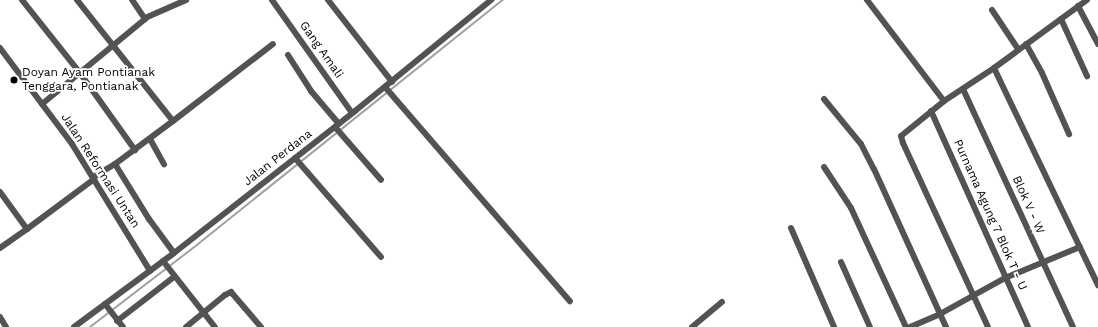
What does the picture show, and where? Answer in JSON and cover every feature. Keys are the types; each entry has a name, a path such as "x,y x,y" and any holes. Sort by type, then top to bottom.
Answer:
{"street":[{"path":"22,0 80,73 134,150"},
{"path":"77,0 173,121"},
{"path":"132,0 145,18"},
{"path":"42,104 145,18 186,0"},
{"name":"Gang Amali","path":"272,0 352,113"},
{"path":"328,0 392,82"},
{"name":"Jalan Perdana","path":"74,327 106,306 150,270 164,263 352,113 386,88 491,0"},
{"path":"867,0 944,101"},
{"path":"988,327 901,139 902,134 944,101 963,90 1087,0"},
{"path":"1078,6 1098,44"},
{"path":"992,10 1018,49"},
{"path":"1060,19 1087,76"},
{"path":"0,248 94,178 150,139 273,44"},
{"path":"1026,44 1042,73 1069,134"},
{"name":"Jalan Reformasi Untan","path":"0,48 72,144 150,270"},
{"path":"288,55 311,90 337,125 381,180"},
{"path":"994,68 1098,285"},
{"path":"386,88 570,301"},
{"name":"Blok V - W","path":"963,90 1041,262 1073,327"},
{"path":"824,99 861,144 946,327"},
{"name":"Purnama Agung 7 Blok T - U","path":"932,111 1028,327"},
{"path":"150,139 164,164"},
{"path":"296,159 381,257"},
{"path":"115,164 149,219 174,254"},
{"path":"824,168 851,208 906,327"},
{"path":"0,192 27,229"},
{"path":"791,228 834,327"},
{"path":"910,327 940,314 1005,278 1080,247"},
{"path":"840,262 870,327"},
{"path":"164,263 215,327"},
{"path":"116,320 172,274"},
{"path":"186,327 225,295 231,292 261,327"},
{"path":"692,327 722,302"},
{"path":"106,306 123,327"},
{"path":"0,317 6,327"}],"waterway":[{"path":"90,327 198,244 503,0"}],"place":[{"name":"Doyan Ayam Pontianak Tenggara, Pontianak","path":"14,80"}]}
